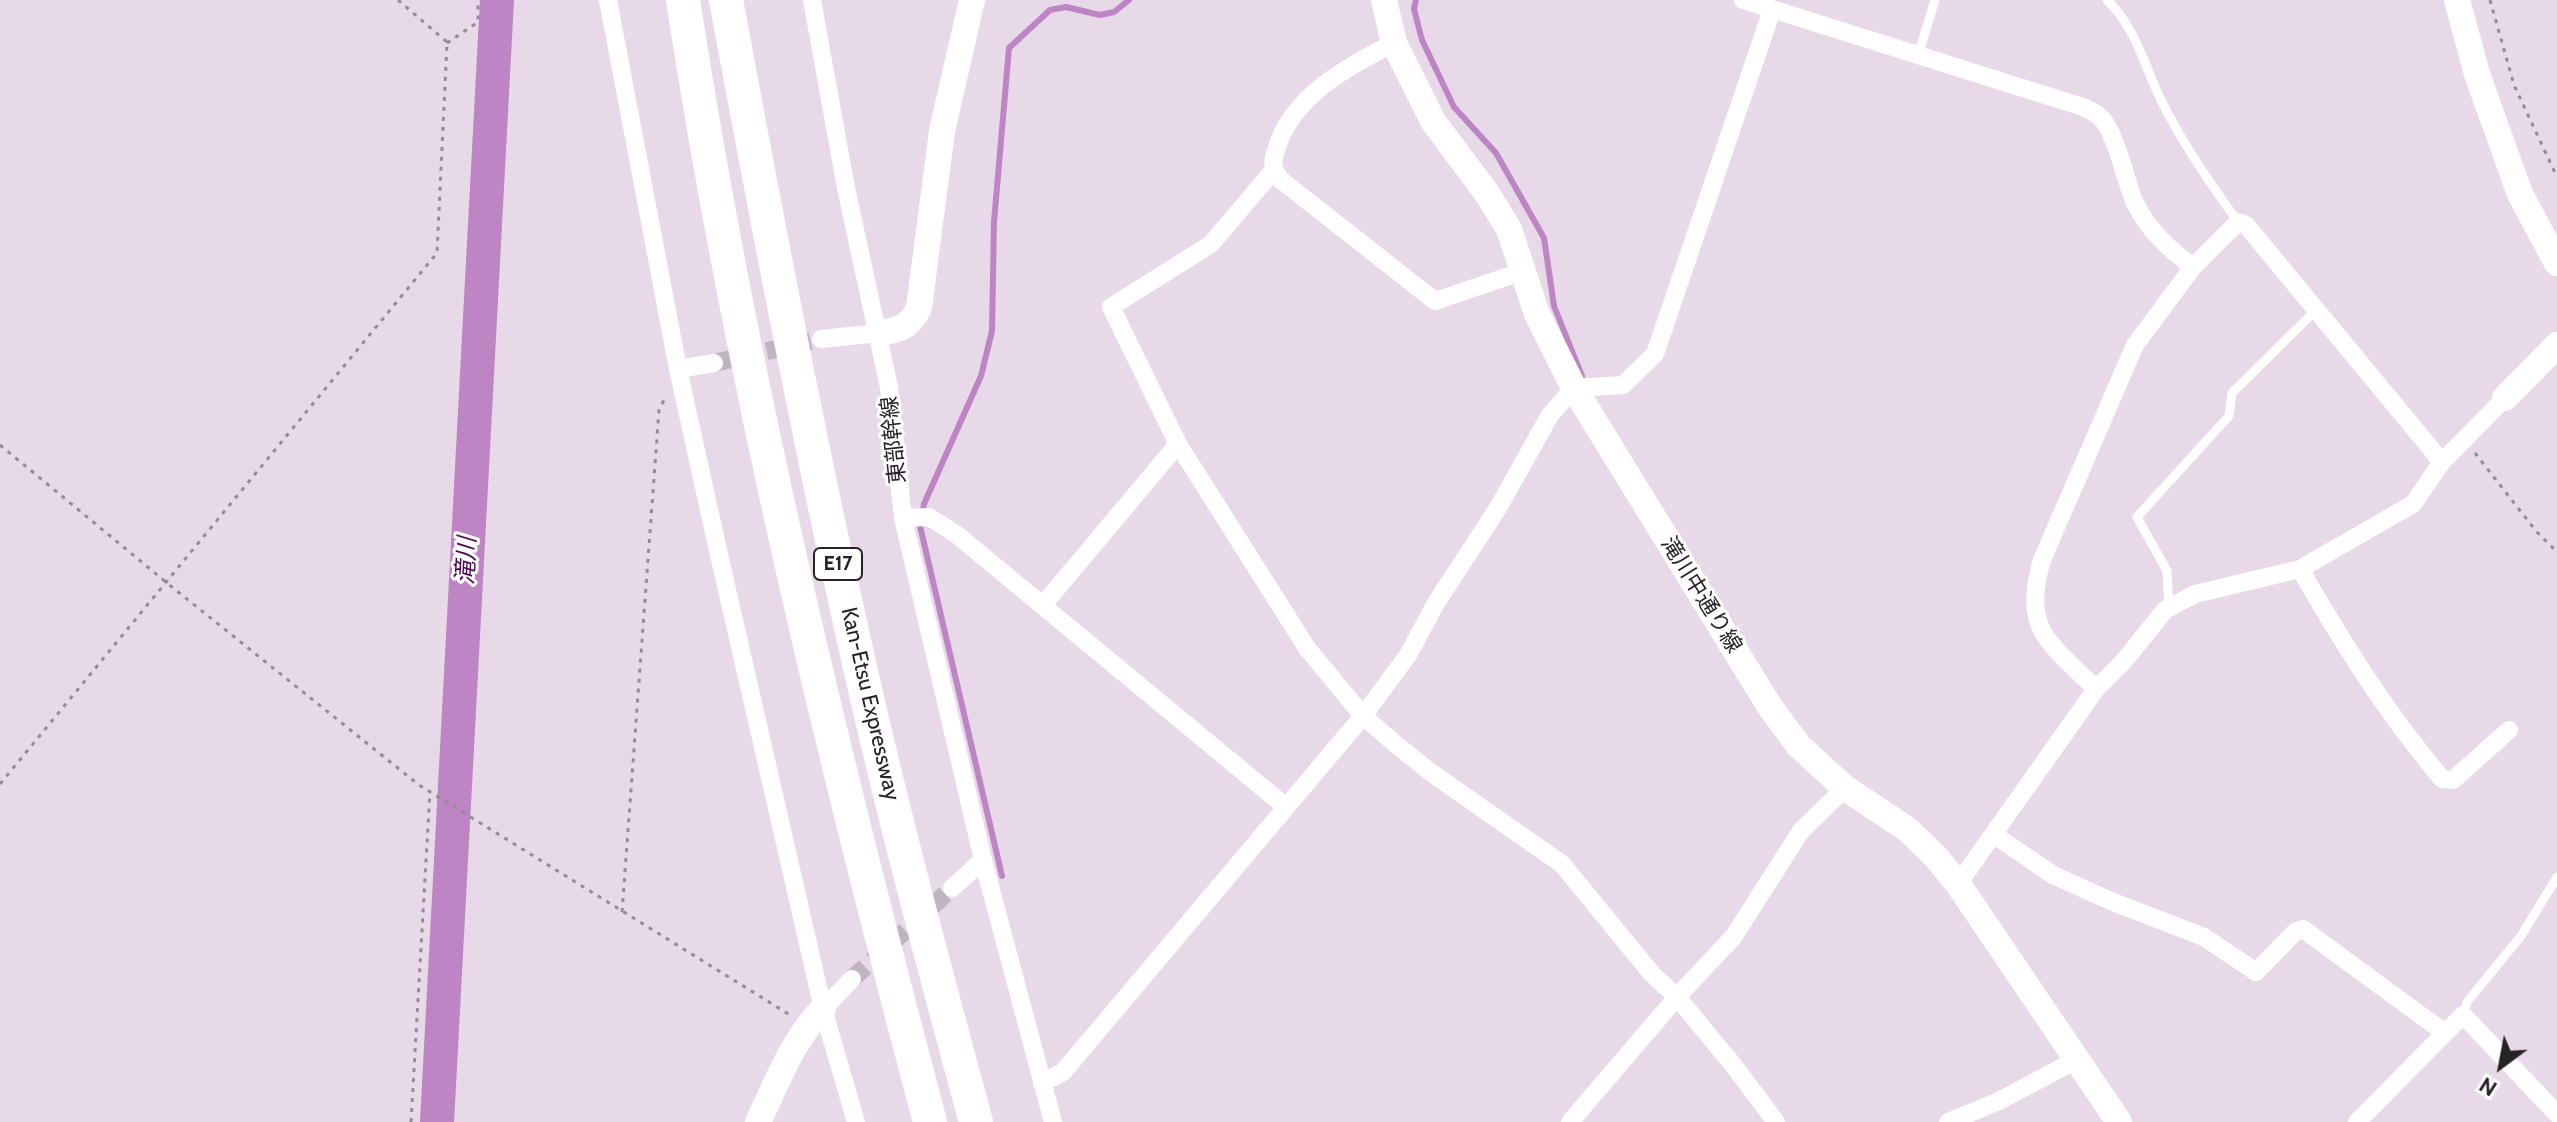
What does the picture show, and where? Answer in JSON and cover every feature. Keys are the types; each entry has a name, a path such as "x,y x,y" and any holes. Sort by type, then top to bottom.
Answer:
{"highway":[{"name":"Kan-Etsu Expressway","path":"683,0 775,491 825,711 930,1122"},
{"name":"Kan-Etsu Expressway","path":"726,0 782,298 862,678 976,1122"}],"street":[{"path":"608,0 678,369 815,1017 856,1122"},
{"name":"東部幹線","path":"812,0 846,188 879,333 983,860 1053,1122"},
{"path":"821,339 902,330 915,317 919,308 942,131 972,0"},
{"name":"滝川中通り線","path":"1384,0 1394,43 1433,121 1486,192 1509,229 1537,314 1574,388 1770,707 1799,746 1845,788 1907,829 1936,857 1958,884 2119,1122"},
{"path":"1743,0 2083,107 2101,117 2134,202 2151,229 2193,267"},
{"path":"2457,0 2477,74 2520,194 2557,263"},
{"path":"1042,1083 1063,1072 1363,716 1408,655 1436,603 1498,508 1550,415 1574,388 1623,385 1655,354 1772,10"},
{"path":"1394,43 1342,71 1303,102 1281,134 1272,161 1273,171 1435,301 1524,271"},
{"path":"1273,171 1211,244 1111,307 1178,444 1307,648 1363,716 1433,774 1562,864 1652,974 1677,997 1776,1122"},
{"path":"2096,689 2048,641 2034,614 2034,588 2042,560 2135,345 2193,267 2238,222 2246,225 2442,462"},
{"path":"1958,884 2096,689 2169,608 2195,594 2300,569 2413,504 2442,462 2557,345"},
{"path":"678,369 714,363"},
{"path":"1043,605 1178,444"},
{"path":"915,517 956,534 1286,807"},
{"path":"2300,569 2358,668 2410,741 2442,779 2453,780 2509,730"},
{"path":"1570,1122 1677,997 1734,936 1801,831 1845,788"},
{"path":"1993,834 2053,875 2204,937 2256,972 2295,932 2303,929 2445,1033"},
{"path":"952,888 983,860"},
{"path":"758,1122 815,1017 852,979"},
{"path":"2357,1122 2463,1015 2557,1114"},
{"path":"1948,1122 1999,1101 2076,1060"}],"lane":[{"path":"1918,56 1935,0"},
{"path":"2107,0 2133,32 2160,98 2180,136 2238,222"},
{"path":"2169,608 2167,571 2137,517 2229,416 2232,393 2316,310"},
{"path":"2463,1015 2467,1002 2521,936 2557,877"}],"path":[{"path":"398,0 447,43"},
{"path":"447,43 478,22 478,0"},
{"path":"2490,0 2514,85 2557,177"},
{"path":"0,784 437,253 447,43"},
{"path":"622,912 659,410 678,369"},
{"path":"2464,439 2536,531 2557,552"},
{"path":"0,445 167,583 436,796 622,912 815,1017"},
{"path":"411,1122 430,791"}],"waterway":[{"name":"滝川","path":"437,1122 497,0"},
{"path":"1002,876 920,526 924,504 981,376 992,331 994,222 1009,48 1050,10 1066,7 1100,15 1114,12 1129,0"},
{"path":"1416,0 1414,9 1422,40 1454,107 1496,153 1544,238 1554,306 1582,376"}],"tunnel":[{"path":"714,363 821,339"},
{"path":"852,979 952,888"}]}
